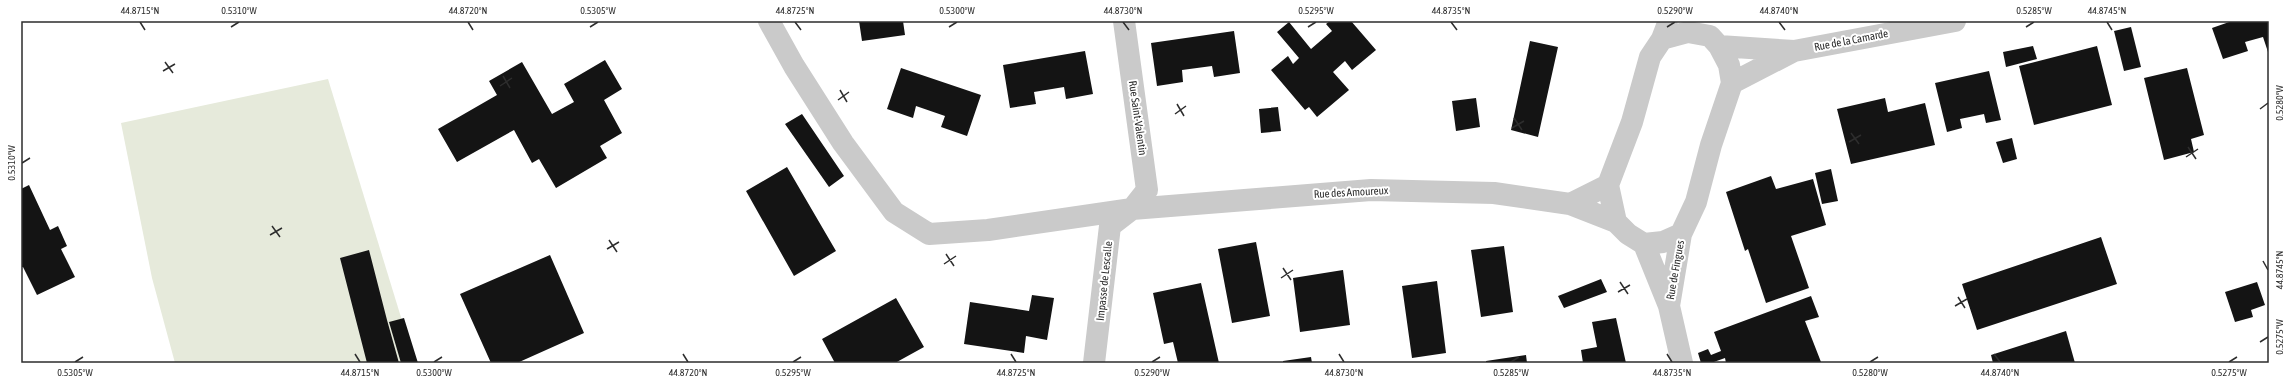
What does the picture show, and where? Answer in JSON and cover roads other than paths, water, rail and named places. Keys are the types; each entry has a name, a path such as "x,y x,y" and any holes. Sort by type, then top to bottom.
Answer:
{"street":[{"name":"Rue des Amoureux","path":"769,21 794,66 843,143 894,212 929,234 988,230 1132,209 1371,190 1494,193 1570,204 1616,222"},
{"name":"Rue Saint-Valentin","path":"1124,21 1148,190 1132,209"},
{"name":"Rue de la Camarde","path":"1732,83 1794,51 1955,21"},
{"name":"Rue de la Camarde","path":"1665,30 1712,34 1794,51"},
{"path":"1665,30 1650,57 1632,122 1608,185 1616,222 1628,234 1644,244 1663,242 1681,234"},
{"path":"1712,34 1729,65 1732,83"},
{"name":"Rue de Fingues","path":"1669,306 1681,234 1696,202 1711,145 1732,83"},
{"path":"1570,204 1608,185"},
{"name":"Impasse de Lescalle","path":"1094,363 1110,226 1132,209"},
{"name":"Rue de Fingues","path":"1644,244 1669,306 1682,363"}]}
